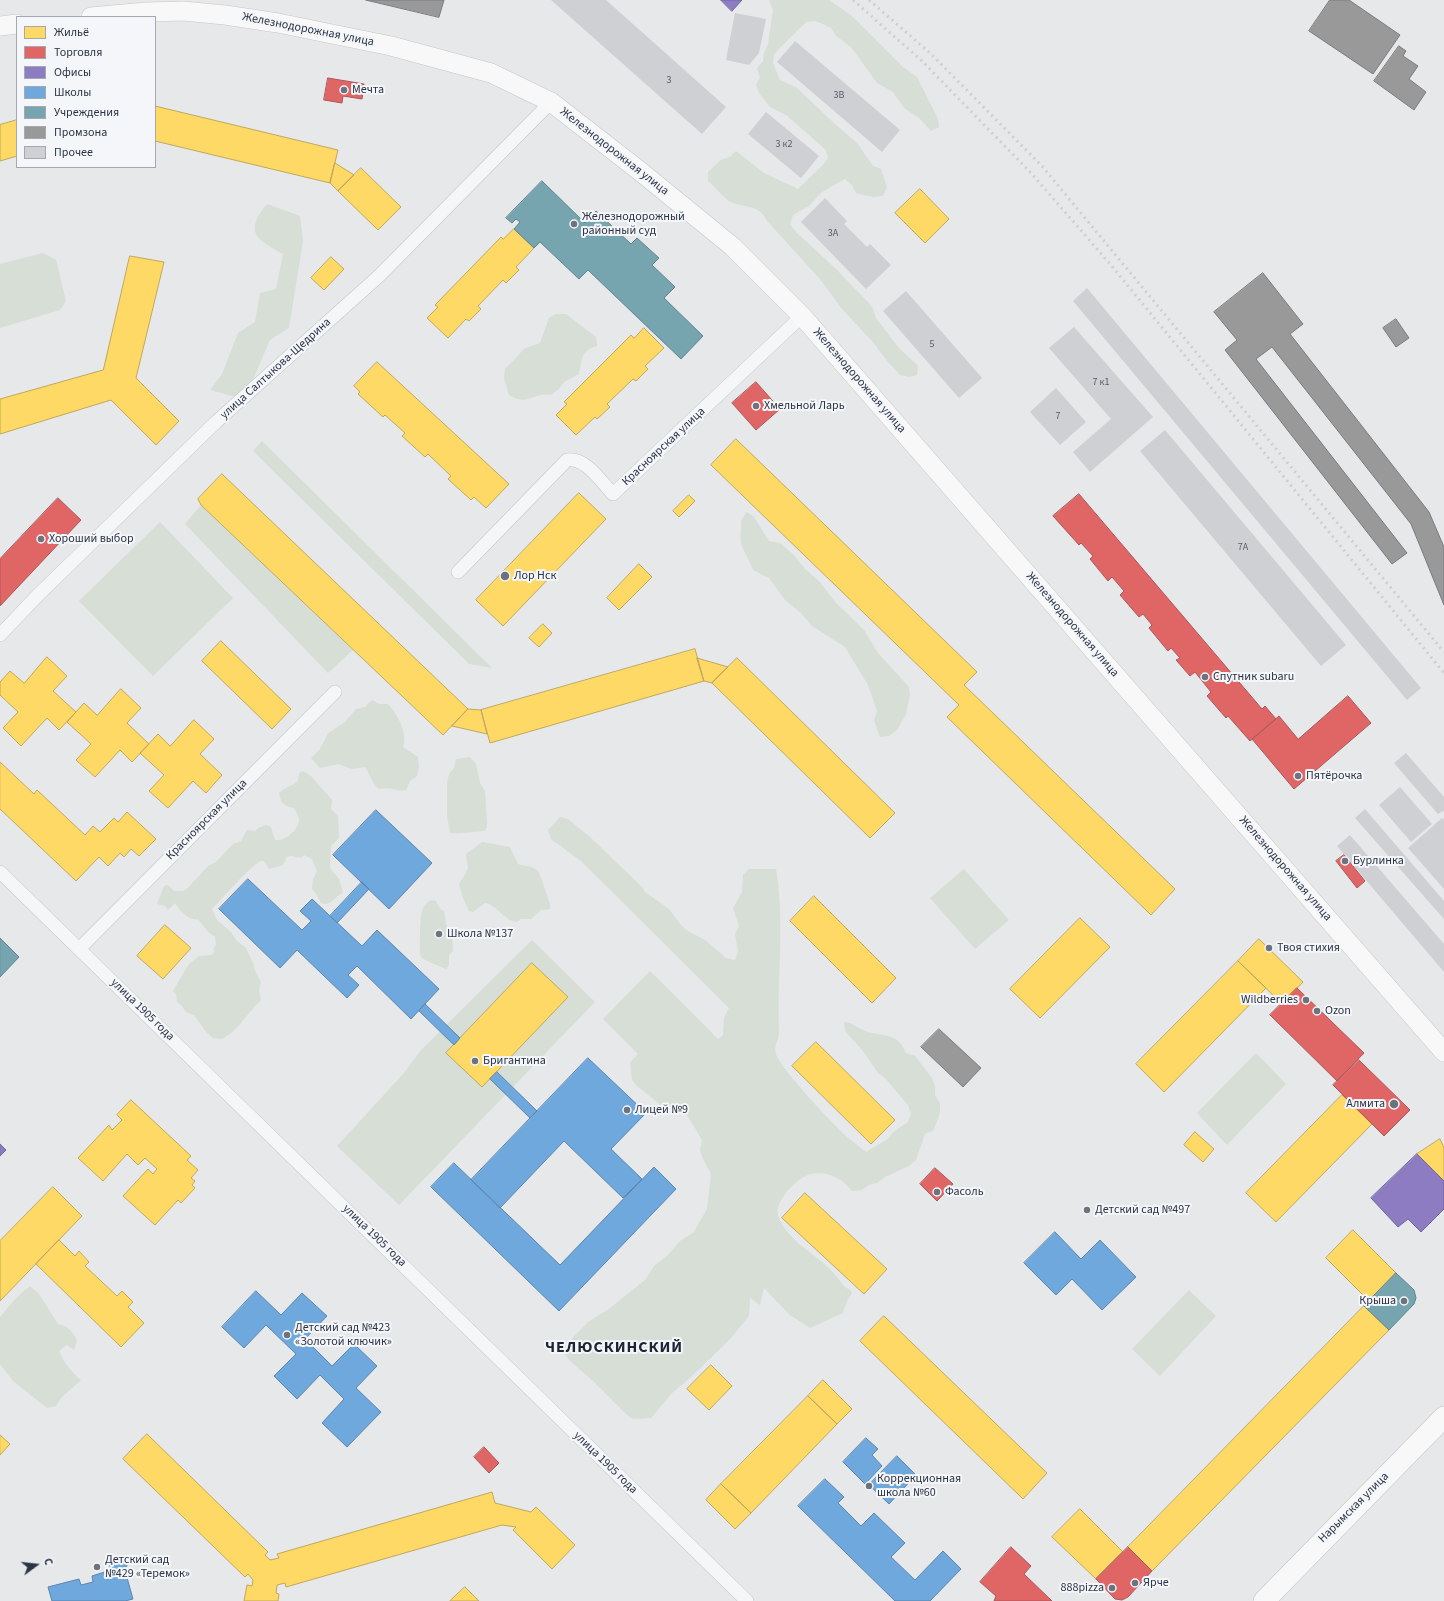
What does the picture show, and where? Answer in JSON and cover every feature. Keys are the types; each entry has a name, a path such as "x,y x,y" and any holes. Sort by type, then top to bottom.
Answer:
{"main road":[{"name":"Нарымская улица","path":"1264,1601 1444,1417"}],"street":[{"name":"Железнодорожная улица","path":"102,16 146,12 183,11 278,23 392,46 491,73 551,102 733,247 802,316 1444,1052"},
{"path":"0,26 16,24"},
{"name":"улица Салтыкова-Щедрина","path":"0,635 37,596 216,422 380,275 551,102"},
{"name":"Красноярская улица","path":"458,572 567,460 574,459 582,462 613,494 802,316"},
{"name":"Красноярская улица","path":"79,949 335,692"},
{"name":"улица 1905 года","path":"0,872 747,1601"}],"shaded area":[{"path":"769,0 829,0 851,15 903,67 917,77 938,119 939,127 931,131 919,118 904,108 893,92 877,83 851,47 836,36 831,28 823,24 815,21 806,22 774,54 773,63 780,80 797,88 857,143 873,166 881,169 887,187 883,196 873,197 856,193 852,185 845,179 822,192 809,206 793,215 790,224 796,232 836,269 868,302 873,309 876,318 898,347 918,366 917,375 909,377 900,375 872,341 842,309 820,279 767,221 760,211 729,201 708,181 708,172 721,160 730,157 736,151 764,173 798,189 823,165 828,158 826,150 786,115 770,107 759,93 756,85 760,77 757,68 763,61 764,53 768,44 773,10"},
{"path":"267,204 300,216 303,241 289,328 270,340 248,391 236,397 210,390 222,374 238,333 255,322 260,293 276,289 283,254 260,239 256,234 255,228 260,214"},
{"path":"43,253 56,260 66,301 60,310 0,328 0,264"},
{"path":"556,314 566,314 596,337 597,346 588,350 583,356 579,374 564,382 559,389 551,395 539,395 521,400 509,395 504,378 505,369 524,349 540,343 549,318"},
{"path":"262,441 492,668 469,664 253,451"},
{"path":"201,505 353,650 328,673 185,524"},
{"path":"747,512 754,517 769,541 780,543 819,581 836,603 864,630 878,653 909,687 910,695 906,714 897,730 889,736 880,737 874,720 877,711 868,685 845,647 812,626 801,613 785,600 769,578 753,570 742,546 741,539 741,520"},
{"path":"160,522 233,598 153,676 79,601"},
{"path":"372,700 379,704 388,704 392,708 403,730 403,747 418,757 419,766 417,776 410,781 406,790 387,788 379,789 376,787 365,767 352,769 338,764 320,768 311,758 320,749 328,733 344,723 356,709 365,707"},
{"path":"470,757 476,764 480,783 485,791 486,830 468,833 450,833 447,815 447,783 449,774 454,768 456,759"},
{"path":"303,771 311,776 332,800 331,809 338,816 339,838 331,846 330,868 339,879 343,893 328,904 321,903 312,889 313,879 317,871 312,859 304,855 301,858 291,856 287,857 283,865 269,869 264,861 260,861 241,878 212,909 217,920 246,948 261,982 259,991 261,1000 228,1035 222,1039 213,1038 207,1033 194,1015 186,1012 177,1002 176,994 173,991 189,964 199,956 212,955 215,951 213,949 216,945 215,937 208,932 198,919 185,915 175,903 168,910 165,906 157,904 164,886 168,885 174,891 183,891 187,889 208,866 216,862 233,844 241,841 247,830 255,831 266,825 271,827 275,840 283,839 291,834 299,823 299,818 294,808 283,804 279,793 298,781 299,773"},
{"path":"560,817 568,819 590,837 643,888 645,892 669,909 686,930 705,940 726,958 735,960 738,952 735,934 739,926 733,908 742,892 743,875 749,869 776,869 779,889 780,929 779,1036 775,1051 787,1071 829,1119 847,1137 866,1152 888,1139 893,1132 908,1122 911,1114 908,1105 885,1078 878,1073 863,1051 845,1031 844,1022 868,1032 892,1037 902,1045 906,1053 915,1056 932,1078 935,1086 935,1095 940,1103 940,1113 933,1131 925,1134 916,1160 909,1166 885,1177 877,1183 869,1185 862,1190 852,1191 835,1177 818,1173 807,1175 794,1184 780,1203 778,1215 786,1231 800,1245 830,1269 852,1293 842,1314 810,1328 790,1315 764,1288 760,1305 750,1298 749,1316 731,1338 690,1378 672,1393 651,1418 633,1419 626,1414 592,1380 572,1363 561,1350 588,1322 610,1308 645,1280 654,1266 668,1255 680,1241 694,1232 707,1209 711,1174 700,1150 702,1141 680,1104 672,1114 637,1086 632,1080 630,1062 638,1054 603,1019 650,971 718,1039 723,1035 724,1018 729,1008 581,861 551,839 548,830"},
{"path":"482,842 510,847 518,864 532,867 539,872 550,904 550,909 541,910 531,919 521,919 517,922 508,919 490,904 485,903 473,912 469,911 459,884 468,869 466,854"},
{"path":"964,869 1009,920 975,949 930,898"},
{"path":"431,900 436,901 440,909 444,911 447,929 452,937 453,951 449,955 449,965 446,969 422,958 420,954 421,914 424,906"},
{"name":"Бригантина","path":"532,940 595,1002 399,1205 337,1146 404,1073 421,1050"},
{"path":"1256,1053 1286,1084 1227,1145 1197,1113"},
{"path":"30,1286 39,1294 58,1324 70,1330 77,1341 74,1350 66,1345 59,1351 68,1367 81,1380 61,1398 56,1406 47,1408 13,1381 0,1364 0,1317 16,1298"},
{"path":"1189,1290 1216,1316 1160,1376 1132,1349"}],"building: Жильё":[{"path":"156,106 338,150 330,183 156,141"},
{"path":"16,120 16,156 0,161 0,125"},
{"path":"335,163 354,175 338,191 330,183"},
{"path":"361,168 401,207 378,230 338,191"},
{"path":"920,189 949,219 925,243 895,213"},
{"path":"514,229 534,248 516,267 519,270 506,283 503,280 478,306 481,309 469,321 466,319 448,338 427,318 438,307 435,305 501,237 503,239"},
{"path":"130,256 164,262 136,378 179,421 156,445 111,400 0,434 0,399 103,370"},
{"path":"331,257 344,269 324,290 311,278"},
{"path":"644,328 664,348 645,366 648,369 636,381 633,379 607,404 610,407 597,419 595,417 576,435 556,415 567,404 564,402 631,335 634,338"},
{"path":"377,362 509,484 486,508 474,497 471,500 448,479 451,476 428,454 425,457 402,436 405,433 385,415 383,417 358,394 360,392 354,386"},
{"path":"736,439 977,672 964,685 1175,889 1151,915 947,717 959,705 711,465"},
{"path":"222,474 468,709 443,735 201,505 198,499"},
{"path":"579,493 606,519 503,626 476,600"},
{"path":"689,495 695,501 679,517 673,511"},
{"path":"639,564 652,577 619,610 607,598"},
{"path":"543,624 552,633 539,647 529,638"},
{"path":"221,641 291,709 272,729 202,661"},
{"path":"695,649 704,681 490,743 481,710"},
{"path":"47,657 67,676 53,691 76,712 59,730 47,718 21,746 3,728 18,712 0,695 0,682 10,671 24,683"},
{"path":"697,658 728,667 712,683 704,681"},
{"path":"737,658 895,813 870,838 712,683"},
{"path":"121,689 141,708 127,723 149,744 132,762 120,750 95,777 76,760 91,744 67,722 84,703 97,715"},
{"path":"468,709 481,710 487,734 452,726"},
{"path":"194,720 214,739 200,754 222,775 206,793 193,781 168,808 149,791 164,775 140,753 158,734 170,746"},
{"path":"0,762 34,794 37,790 85,835 93,826 100,832 114,818 118,822 127,812 156,839 139,856 131,849 124,857 120,853 108,866 99,857 76,881 0,809"},
{"path":"814,896 896,978 872,1003 790,921"},
{"path":"1080,918 1110,947 1040,1018 1010,989"},
{"path":"165,925 191,948 163,979 137,956"},
{"path":"1259,939 1303,982 1282,1004 1238,961"},
{"path":"1238,961 1266,988 1164,1092 1136,1064"},
{"path":"532,963 568,997 482,1087 446,1053"},
{"path":"816,1042 895,1120 871,1144 792,1066"},
{"path":"1342,1095 1372,1124 1276,1222 1246,1193"},
{"path":"131,1100 191,1156 187,1160 198,1170 191,1178 195,1181 192,1185 195,1188 181,1203 178,1200 155,1225 123,1196 148,1169 153,1174 157,1169 145,1158 138,1165 127,1154 103,1181 78,1158 109,1125 112,1130 122,1120 117,1115"},
{"path":"1195,1132 1214,1149 1203,1162 1184,1145"},
{"path":"1440,1139 1444,1148 1444,1181 1417,1154"},
{"path":"53,1187 82,1216 0,1301 0,1241"},
{"path":"805,1193 887,1269 864,1294 782,1218"},
{"path":"1353,1230 1396,1273 1369,1301 1326,1258"},
{"path":"59,1240 75,1256 79,1251 89,1262 85,1266 117,1296 122,1291 133,1302 128,1307 144,1323 121,1347 36,1264"},
{"path":"1364,1306 1389,1330 1152,1571 1128,1547"},
{"path":"884,1316 1047,1473 1023,1499 860,1341"},
{"path":"711,1365 732,1386 709,1410 687,1389"},
{"path":"823,1380 852,1409 837,1424 808,1396"},
{"path":"808,1396 837,1424 751,1513 721,1484"},
{"path":"147,1434 268,1552 265,1555 270,1560 279,1558 277,1554 492,1492 495,1503 531,1512 536,1507 575,1545 552,1569 513,1530 516,1527 502,1525 286,1587 285,1583 277,1585 276,1593 279,1594 278,1601 244,1601 247,1585 252,1586 253,1580 248,1574 245,1577 123,1459"},
{"path":"0,1435 10,1444 0,1455"},
{"path":"721,1484 751,1513 735,1529 706,1500"},
{"path":"1080,1509 1123,1552 1096,1579 1052,1537"},
{"path":"465,1587 479,1601 450,1601"}],"building: Торговля":[{"name":"Мечта","path":"328,78 364,84 362,99 343,96 342,103 324,100"},
{"name":"Хмельной Ларь","path":"756,382 780,409 756,430 732,403"},
{"path":"1079,494 1262,709 1265,706 1276,719 1250,741 1228,716 1226,718 1207,696 1211,692 1195,672 1190,676 1176,660 1180,658 1171,648 1168,651 1149,628 1152,625 1143,614 1139,617 1120,595 1124,591 1112,577 1108,581 1090,559 1093,556 1081,543 1079,545 1053,516"},
{"name":"Хороший выбор","path":"58,498 81,520 0,606 0,559"},
{"path":"1348,696 1371,723 1294,789 1252,739 1279,716 1298,739"},
{"path":"1344,855 1365,881 1357,888 1336,861"},
{"path":"1297,988 1364,1053 1337,1081 1270,1015"},
{"path":"1359,1060 1410,1110 1384,1136 1333,1085"},
{"name":"Фасоль","path":"935,1168 953,1184 937,1201 920,1184"},
{"path":"484,1447 499,1463 489,1473 474,1457"},
{"path":"1011,1547 1031,1566 1024,1574 1052,1601 994,1601 996,1596 980,1582"},
{"path":"1128,1547 1152,1571 1128,1597 1122,1600 1115,1599 1096,1579"}],"building: Офисы":[{"path":"721,0 742,0 732,11"},
{"path":"0,1144 6,1150 0,1156"},
{"path":"1417,1154 1444,1181 1444,1209 1421,1232 1408,1219 1398,1227 1371,1198"}],"building: Школы":[{"path":"376,810 432,863 389,909 333,855"},
{"path":"248,879 302,930 311,921 300,911 312,899 362,946 377,930 439,989 411,1019 357,966 348,975 359,985 347,998 297,950 280,968 219,909"},
{"path":"362,882 369,889 337,923 330,916"},
{"path":"425,1004 460,1038 454,1045 419,1011"},
{"path":"588,1058 646,1113 611,1149 642,1179 623,1198 564,1141 500,1208 471,1180"},
{"path":"497,1072 537,1111 530,1118 490,1079"},
{"path":"454,1163 560,1265 654,1167 676,1189 559,1311 431,1187"},
{"path":"1055,1232 1081,1259 1100,1240 1136,1277 1102,1310 1072,1279 1056,1295 1024,1263"},
{"path":"256,1291 281,1315 302,1293 327,1316 305,1339 332,1366 354,1344 377,1366 356,1388 381,1412 347,1447 322,1423 344,1399 320,1375 297,1399 274,1376 296,1354 266,1325 244,1348 222,1327"},
{"path":"866,1438 878,1449 872,1455 882,1466 865,1484 843,1462"},
{"path":"897,1456 916,1475 889,1504 869,1485"},
{"path":"825,1479 844,1497 838,1503 861,1526 874,1513 905,1543 891,1557 915,1580 943,1551 961,1569 930,1601 895,1601 798,1506"},
{"path":"125,1557 127,1566 124,1567 133,1599 125,1601 52,1601 48,1587 79,1579 81,1585 93,1582 92,1576 111,1570 108,1561"}],"building: Учреждения":[{"path":"542,181 585,223 596,211 631,244 637,238 659,258 652,265 675,287 664,298 703,336 681,359 588,270 579,279 540,242 534,248 514,229 520,222 516,219 512,223 506,218"},
{"path":"0,938 19,957 0,977"},
{"path":"1396,1273 1414,1290 1416,1298 1414,1304 1389,1330 1364,1306"}],"building: Промзона":[{"path":"366,0 444,0 439,17"},
{"path":"1330,0 1349,0 1400,35 1373,74 1309,31"},
{"path":"1399,46 1406,51 1403,56 1418,66 1409,79 1426,92 1414,110 1374,81"},
{"path":"1263,273 1303,324 1290,334 1429,512 1444,547 1444,605 1411,524 1272,347 1256,359 1407,553 1392,564 1225,350 1237,340 1214,312"},
{"path":"1396,319 1409,338 1396,347 1383,328"},
{"path":"939,1029 981,1068 963,1087 921,1047"}],"building: Прочее":[{"path":"551,0 606,0 726,107 702,134"},
{"path":"735,13 766,19 759,53 749,65 726,60"},
{"path":"795,41 900,130 882,152 777,62"},
{"path":"766,112 819,156 801,178 748,134"},
{"path":"825,198 847,221 844,224 867,247 870,244 891,265 866,289 801,222"},
{"path":"1087,288 1421,688 1407,700 1073,301"},
{"path":"906,291 982,378 959,398 883,311"},
{"path":"1074,327 1153,417 1090,472 1073,452 1111,419 1049,348"},
{"path":"1056,388 1086,422 1060,445 1030,412"},
{"path":"1165,430 1346,645 1321,666 1140,451"},
{"path":"1406,753 1444,797 1444,812 1443,811 1438,814 1394,763"},
{"path":"1400,787 1432,824 1411,842 1379,805"},
{"path":"1365,809 1444,901 1444,919 1355,818"},
{"path":"1442,818 1444,820 1444,889 1408,848"},
{"path":"1350,835 1444,944 1444,972 1337,846"}],"railway":[{"path":"853,0 921,60 1031,173 1111,265 1444,673"},
{"path":"869,0 930,53 1042,166 1444,652"}],"place":[{"name":"Мечта","path":"344,90"},
{"name":"Железнодорожный районный суд","path":"574,224"},
{"name":"Хмельной Ларь","path":"756,406"},
{"name":"Хороший выбор","path":"41,539"},
{"name":"Лор Нск","path":"505,576"},
{"name":"Спутник subaru","path":"1205,677"},
{"name":"Пятёрочка","path":"1298,776"},
{"name":"Бурлинка","path":"1345,861"},
{"name":"Школа №137","path":"439,934"},
{"name":"Твоя стихия","path":"1269,948"},
{"name":"Wildberries","path":"1306,1000"},
{"name":"Ozon","path":"1317,1011"},
{"name":"Бригантина","path":"475,1061"},
{"name":"Алмита","path":"1394,1104"},
{"name":"Лицей №9","path":"627,1110"},
{"name":"Фасоль","path":"937,1192"},
{"name":"Детский сад №497","path":"1087,1210"},
{"name":"Крыша","path":"1404,1301"},
{"name":"Детский сад №423 «Золотой ключик»","path":"287,1335"},
{"name":"Коррекционная школа №60","path":"869,1486"},
{"name":"Детский сад №429 «Теремок»","path":"97,1567"},
{"name":"Ярче","path":"1135,1583"},
{"name":"888pizza","path":"1112,1588"}],"district":[{"name":"ЧЕЛЮСКИНСКИЙ","path":"614,1348"}]}
